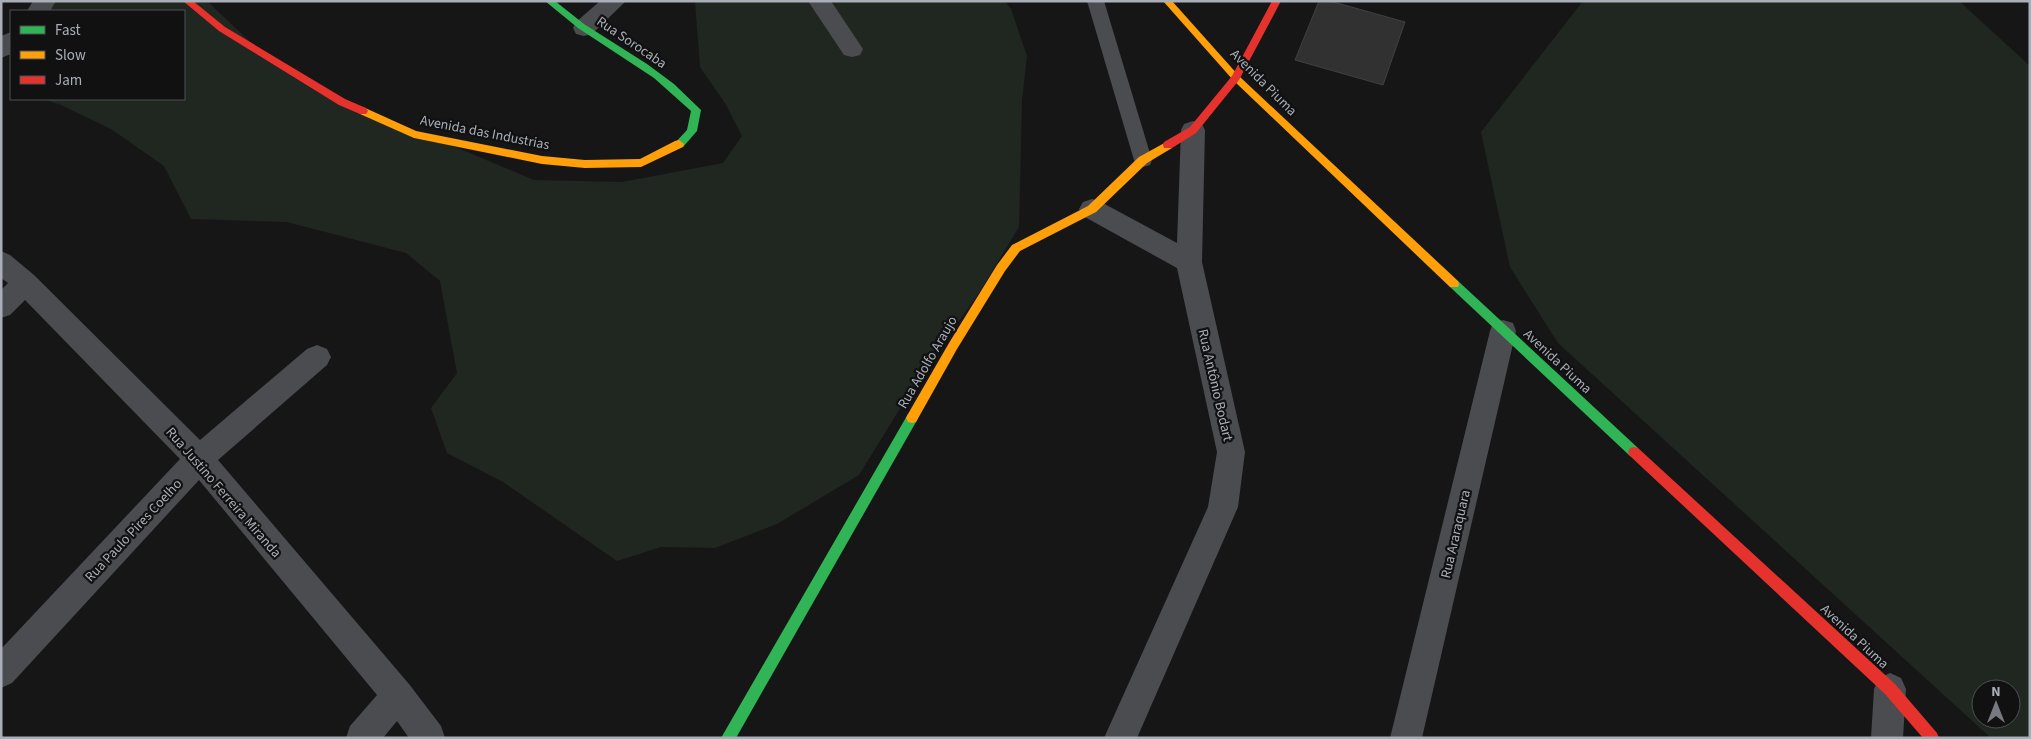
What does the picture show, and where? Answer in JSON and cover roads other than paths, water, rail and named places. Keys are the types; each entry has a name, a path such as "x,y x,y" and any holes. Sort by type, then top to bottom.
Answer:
{"street":[{"name":"Avenida das Industrias","path":"187,1 222,29 342,102 414,134 542,160 585,164 641,163 682,142 694,125 696,110"},
{"name":"Rua Sorocaba","path":"549,1 584,28 648,69 684,97 696,110"},
{"path":"584,28 615,1"},
{"path":"819,1 852,48"},
{"name":"Avenida Piuma","path":"1167,1 1236,78 1503,331 1890,690 1932,738"},
{"name":"Rua Adolfo Araujo","path":"728,738 953,346 1001,268 1016,248 1092,209 1143,160 1194,130 1236,78 1276,1"},
{"path":"1,50 10,41"},
{"name":"Rua Antônio Bodart","path":"1120,738 1223,507 1232,452 1188,262 1194,130"},
{"path":"1092,209 1188,262"},
{"name":"Rua Justino Ferreira Miranda","path":"1,262 25,283 199,459 398,695 429,738"},
{"path":"1,307 25,283"},
{"name":"Rua Araraquara","path":"1406,738 1503,331"},
{"name":"Rua Paulo Pires Coelho","path":"1,672 199,459 317,357"},
{"path":"1887,738 1890,690"},
{"path":"362,738 398,695"}],"lane":[{"path":"1095,1 1143,160"}]}
